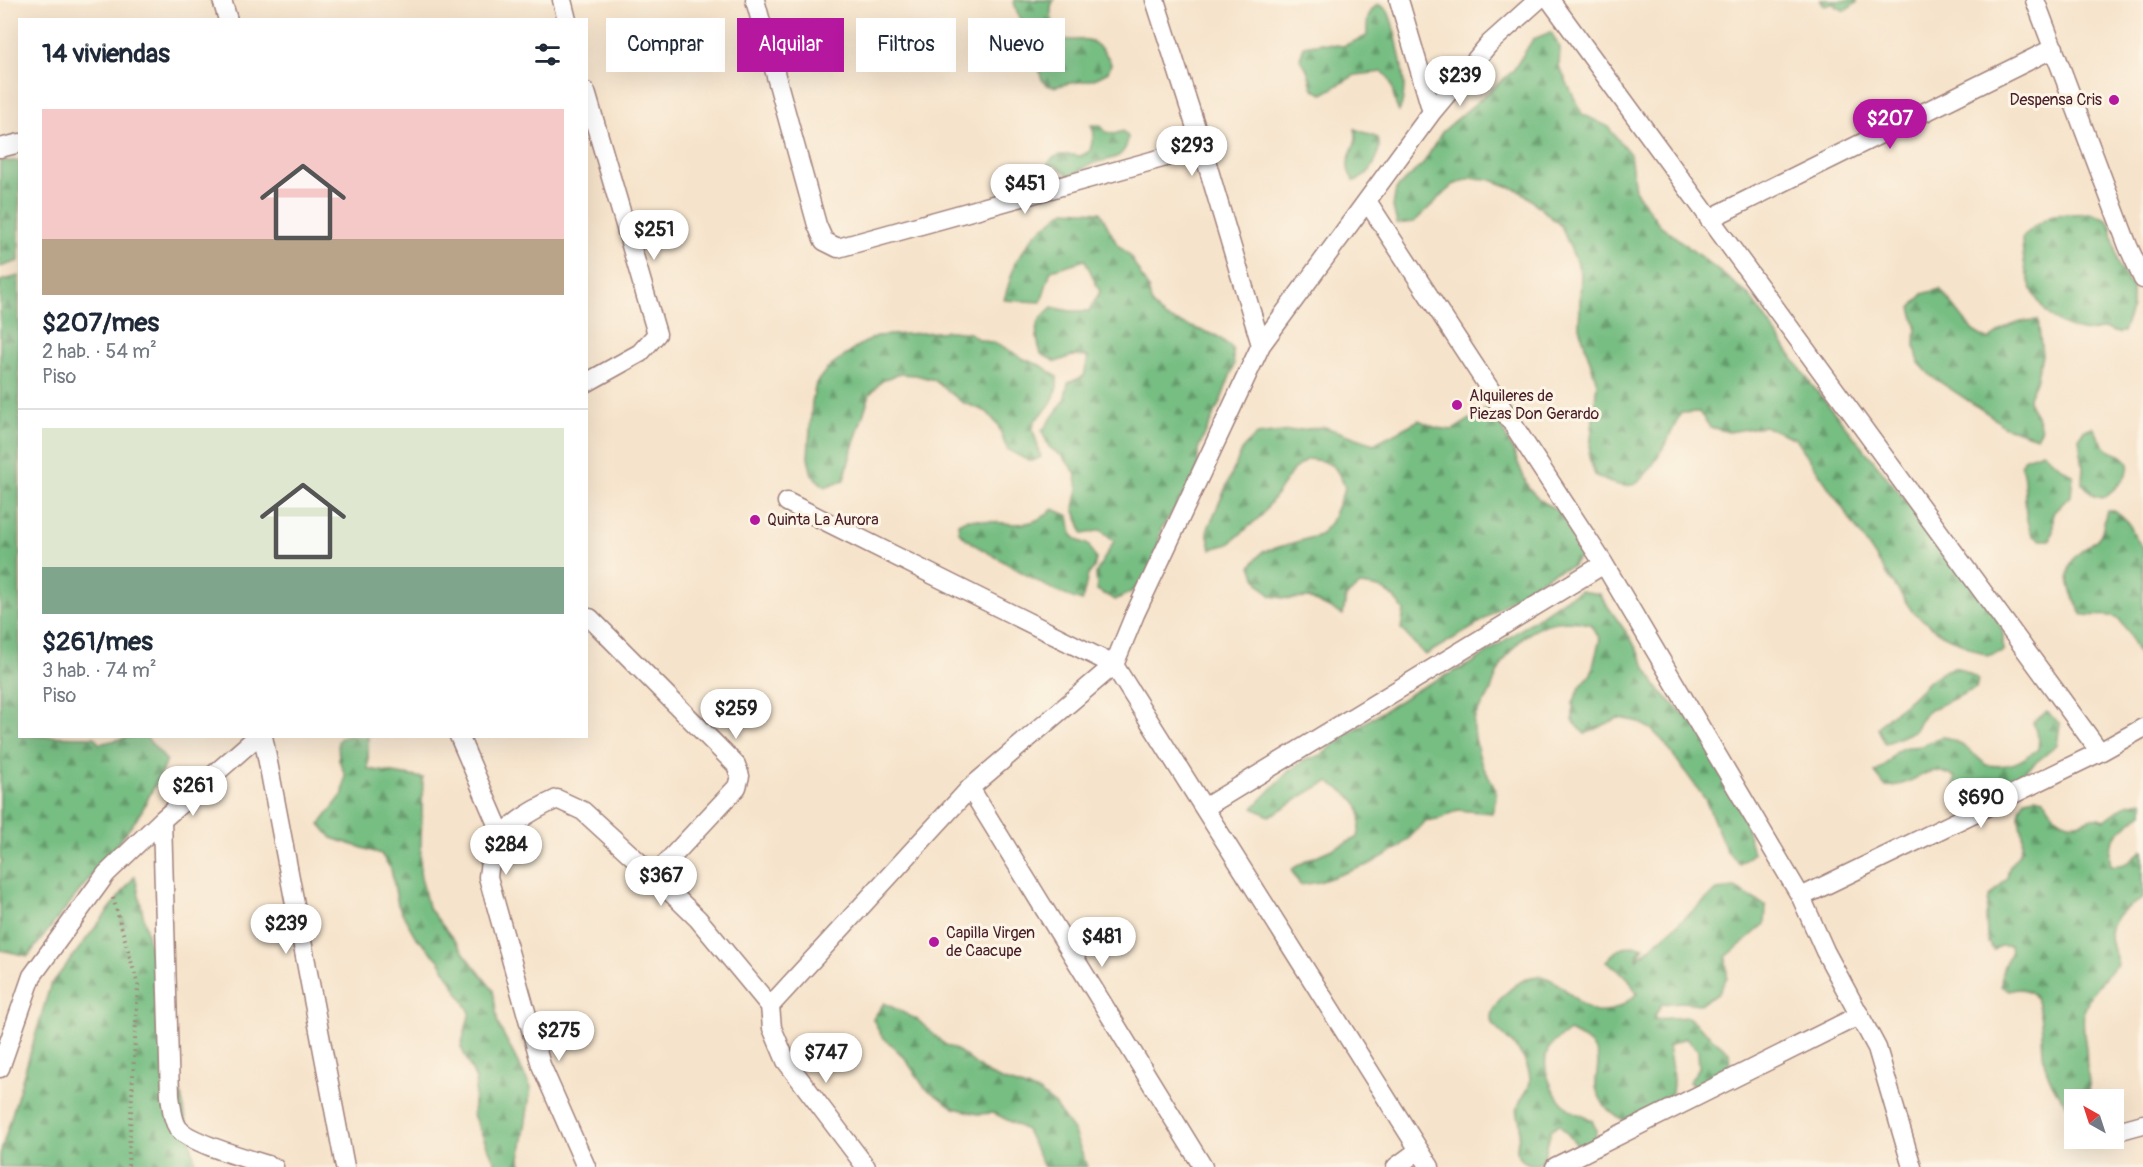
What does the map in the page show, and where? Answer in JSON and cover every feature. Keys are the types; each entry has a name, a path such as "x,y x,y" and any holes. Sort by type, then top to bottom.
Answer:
{"street":[{"path":"222,0 227,18"},
{"path":"562,0 566,18"},
{"path":"755,0 817,225 824,241 838,248 1202,147"},
{"path":"1155,0 1261,345"},
{"path":"1399,0 1432,112"},
{"path":"770,1006 970,788 1114,665 1135,614 1261,345 1432,112 1489,44 1538,0"},
{"path":"1550,0 2100,752"},
{"path":"2035,0 2136,241 2143,279"},
{"path":"1709,219 2054,48"},
{"path":"588,98 657,334 640,352 588,383"},
{"path":"0,148 18,144"},
{"path":"1367,201 1604,564 1801,897 1825,951 1877,1047 1912,1167"},
{"path":"787,502 1114,665 1430,1167"},
{"path":"1204,808 1604,564"},
{"path":"590,618 736,765 740,776 737,787 654,876"},
{"path":"1801,897 2100,752 2143,728"},
{"path":"0,1068 32,976 106,874 162,820 258,738"},
{"path":"260,738 345,1167"},
{"path":"460,738 502,836"},
{"path":"970,788 1203,1167"},
{"path":"586,1167 541,1065 488,877 492,854 502,836 532,810 558,799 583,811 698,919 770,1006 772,1028 786,1060 866,1167"},
{"path":"162,820 170,1096 174,1122 180,1131 220,1151 274,1167"},
{"path":"1555,1167 1860,1015"},
{"path":"2124,1129 2143,1124"},
{"path":"1396,1167 1419,1150"}],"path":[{"path":"106,874 138,985 128,1167"}],"green space":[{"path":"1014,0 1054,0 1051,9 1052,18 1020,18"},
{"path":"1820,0 1857,0 1857,2 1845,11 1835,3 1825,6"},
{"path":"1378,4 1389,14 1400,57 1404,88 1399,112 1390,81 1383,72 1355,75 1323,94 1311,86 1307,70 1300,59 1304,46 1322,43 1343,46 1367,36 1369,15"},
{"path":"1551,32 1560,48 1559,66 1582,114 1607,126 1630,154 1635,190 1659,224 1749,295 1811,384 1992,606 2003,633 2003,651 1987,656 1940,633 1912,611 1796,439 1764,426 1729,432 1710,427 1699,412 1681,413 1660,454 1638,481 1631,485 1621,486 1595,475 1589,457 1597,383 1579,327 1581,273 1561,226 1521,191 1488,179 1471,178 1453,185 1414,222 1397,224 1393,207 1396,189 1423,164 1442,132 1513,71 1533,39"},
{"path":"1065,39 1088,40 1096,44 1103,50 1111,64 1108,72 1086,81 1050,86 1041,77 1040,72 1065,72"},
{"path":"1091,125 1100,125 1106,132 1114,134 1123,131 1128,137 1127,145 1120,155 1092,164 1070,176 1056,165 1046,167 1057,156 1081,156 1090,151 1094,133"},
{"path":"1355,129 1378,138 1379,145 1377,158 1370,170 1354,181 1349,173 1348,160 1355,143"},
{"path":"0,161 18,161 18,261 0,267"},
{"path":"1065,210 1100,212 1117,244 1130,256 1148,288 1152,305 1166,318 1217,336 1232,348 1234,365 1221,400 1198,449 1198,467 1192,483 1161,529 1155,565 1145,581 1131,592 1115,600 1097,590 1096,573 1114,541 1101,530 1083,534 1074,508 1078,489 1075,472 1063,457 1049,447 1042,431 1064,401 1068,383 1084,376 1088,357 1072,356 1056,362 1041,354 1036,333 1041,318 1052,307 1070,311 1089,311 1100,292 1085,260 1051,270 1041,302 1004,300 1015,263 1035,234"},
{"path":"2093,213 2107,219 2111,227 2118,265 2132,288 2132,307 2123,332 2117,333 2108,329 2082,331 2054,319 2036,296 2025,268 2022,238 2036,225 2053,215"},
{"path":"18,276 18,738 96,738 99,744 125,738 147,738 167,761 139,816 28,956 0,950 0,865 2,861 0,858 0,281"},
{"path":"1940,289 1973,331 1988,340 2011,325 2038,320 2042,355 2036,381 2029,397 2030,406 2039,421 2041,430 2037,437 2003,426 1931,376 1919,363 1915,346 1916,325 1911,308 1923,294"},
{"path":"951,331 970,333 978,339 1000,345 1042,366 1057,377 1056,390 1051,402 1034,421 1033,430 1041,457 1033,461 1008,450 998,425 987,412 962,402 934,380 916,375 898,374 882,381 870,394 844,480 825,487 812,475 808,457 812,402 816,383 827,369 860,345 877,336"},
{"path":"1491,406 1528,487 1540,500 1569,521 1584,552 1572,566 1554,572 1521,592 1475,626 1425,655 1401,629 1404,611 1386,591 1360,585 1346,597 1343,615 1309,598 1290,599 1271,596 1259,583 1251,566 1262,552 1320,535 1331,522 1345,488 1336,469 1327,463 1307,459 1293,470 1262,515 1229,544 1211,549 1207,531 1243,448 1256,435 1325,427 1374,444 1419,420 1436,428 1453,430"},
{"path":"2093,427 2106,448 2123,457 2128,468 2123,480 2103,498 2094,496 2082,483 2083,466 2079,438 2084,430"},
{"path":"2042,452 2073,476 2071,495 2053,513 2053,531 2050,540 2041,540 2033,536 2029,528 2021,465 2025,458"},
{"path":"1053,509 1069,516 1072,535 1088,544 1096,559 1094,568 1088,575 1082,601 1043,584 976,546 959,532 958,523 966,519 1023,524 1043,517"},
{"path":"2107,511 2116,511 2129,524 2143,547 2143,664 2120,620 2113,616 2082,614 2069,585 2071,563 2100,535"},
{"path":"1580,591 1599,594 1631,639 1657,688 1707,737 1744,818 1753,853 1740,864 1727,852 1705,799 1663,741 1651,729 1636,721 1618,718 1585,734 1573,721 1573,703 1580,687 1591,674 1600,639 1590,624 1563,621 1539,628 1519,642 1500,668 1489,694 1475,716 1474,730 1479,754 1495,790 1496,797 1492,813 1457,810 1442,818 1426,821 1400,847 1370,864 1319,882 1300,885 1291,870 1307,860 1358,837 1361,816 1357,803 1329,782 1269,816 1253,808 1290,770 1305,760 1322,755 1342,737 1420,688 1472,663 1563,600"},
{"path":"1954,667 1978,679 1976,688 1930,710 1923,716 1914,731 1885,744 1878,728 1881,724 1932,678"},
{"path":"2047,712 2060,724 2057,745 2033,765 1997,787 1969,794 1953,795 1955,777 1946,773 1929,772 1903,784 1886,787 1875,773 1899,750 1921,746 1943,737 1960,744 1986,765 2002,766 2014,763 2038,749 2039,739 2033,722"},
{"path":"341,738 368,738 368,769 423,778 420,873 428,907 493,990 498,1024 531,1088 520,1159 522,1167 497,1167 473,1115 476,1080 461,1047 470,1012 439,960 415,936 398,905 391,869 381,854 332,838 320,824 343,794 345,775 339,760 338,741"},
{"path":"2035,797 2044,799 2057,817 2071,823 2093,818 2105,820 2127,804 2143,801 2143,813 2117,834 2110,848 2110,856 2111,865 2121,865 2143,850 2143,899 2128,907 2113,922 2110,937 2118,965 2092,994 2085,1008 2084,1030 2090,1089 2064,1089 2064,1102 2045,1065 2042,1027 2037,1002 2031,993 2022,989 2009,991 2001,986 2004,965 2011,954 2010,945 1994,950 1988,943 1986,917 1989,898 2007,878 2010,867 2021,850 2019,812 2025,799"},
{"path":"135,876 196,1167 0,1167 0,1155 50,986"},
{"path":"1735,888 1766,906 1765,924 1726,957 1727,977 1718,994 1700,1004 1681,1002 1662,1004 1653,1019 1688,1017 1729,1052 1730,1070 1702,1094 1689,1082 1699,1068 1698,1050 1685,1038 1668,1046 1672,1074 1671,1096 1650,1118 1630,1121 1611,1112 1603,1103 1596,1087 1597,1054 1589,1043 1569,1031 1548,1050 1547,1073 1553,1089 1562,1102 1572,1111 1592,1120 1596,1130 1595,1141 1578,1146 1559,1124 1551,1130 1543,1162 1532,1165 1521,1159 1517,1150 1520,1130 1518,1109 1529,1086 1530,1078 1527,1064 1520,1053 1492,1023 1492,1012 1499,1001 1525,979 1542,977 1558,984 1593,1011 1602,1012 1618,1007 1637,994 1628,978 1606,961 1623,947 1644,947 1636,960 1717,890"},
{"path":"884,1003 918,1020 944,1044 960,1052 988,1074 1039,1092 1053,1103 1074,1132 1087,1167 1044,1167 1026,1130 994,1113 978,1114 954,1108 924,1087 905,1058 881,1035 873,1019"}],"place":[{"name":"Despensa Cris","path":"2114,100"},
{"name":"Alquileres de Piezas Don Gerardo","path":"1457,405"},
{"name":"Quinta La Aurora","path":"755,520"},
{"name":"Capilla Virgen de Caacupe","path":"934,942"}]}
